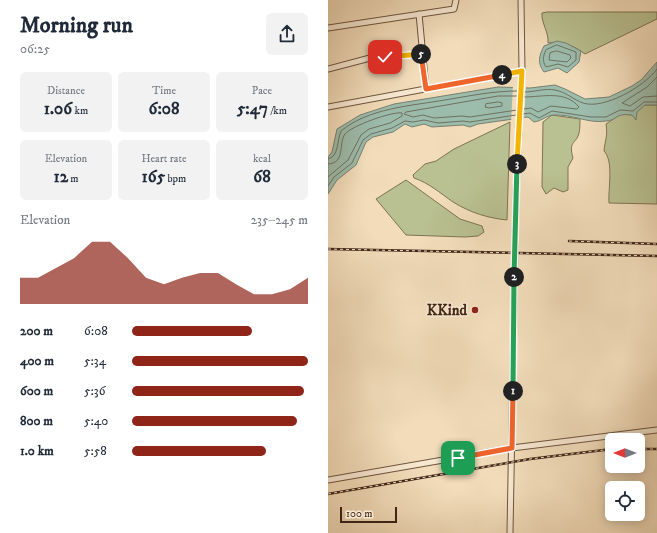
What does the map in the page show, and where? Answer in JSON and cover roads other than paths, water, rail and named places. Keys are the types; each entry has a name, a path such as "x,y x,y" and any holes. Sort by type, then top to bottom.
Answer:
{"street":[{"path":"328,28 454,9 456,0"},
{"path":"510,533 516,193 520,87 522,71 521,0"},
{"path":"419,14 426,89"},
{"path":"328,69 370,58 422,54"},
{"path":"328,108 522,71"},
{"path":"328,480 512,448 657,430"}],"water":[{"path":"557,41 566,43 581,51 579,62 567,73 558,68 544,72 540,66 540,56 542,50 544,46"},
{"path":"657,62 657,105 645,105 637,112 636,120 632,115 622,115 600,122 554,115 534,122 528,117 478,124 470,127 463,125 432,127 424,124 412,127 405,124 393,132 373,137 366,142 356,165 337,180 328,194 328,157 332,152 337,129 360,115 394,104 498,87 530,88 555,85 585,99 609,97 641,80"}],"railway":[{"path":"569,241 657,244"},
{"path":"328,249 657,256"},
{"path":"645,449 657,449"},
{"path":"328,494 530,459 605,450"}],"place":[{"name":"KKind","path":"475,310"}]}
